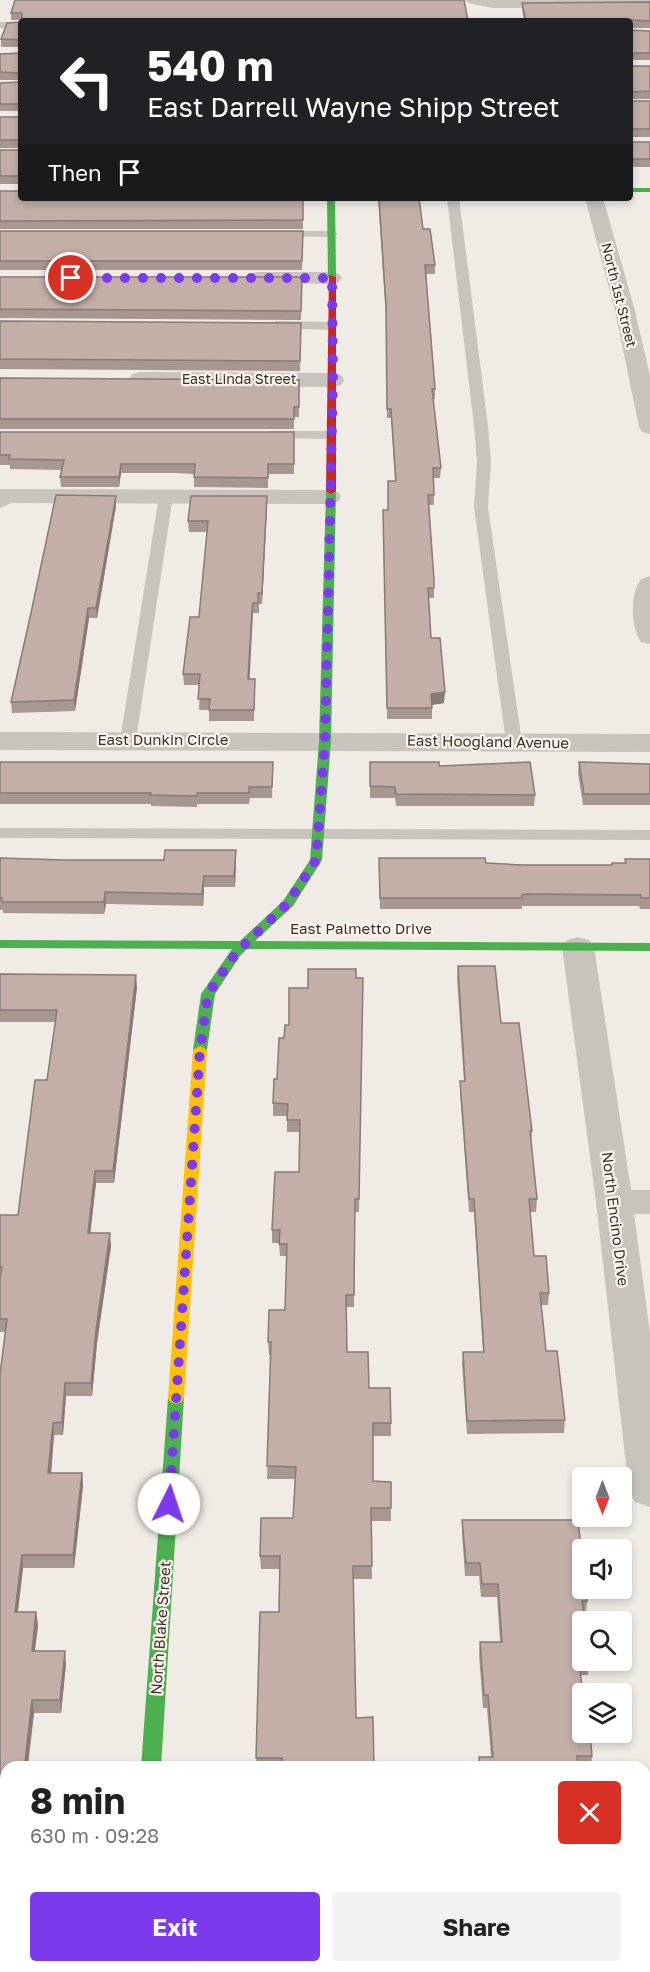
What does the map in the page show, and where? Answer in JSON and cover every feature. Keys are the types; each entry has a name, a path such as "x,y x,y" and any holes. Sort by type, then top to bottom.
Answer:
{"street":[{"path":"473,0 650,2"},
{"path":"493,1 495,18"},
{"path":"633,190 650,190"},
{"name":"North Blake Street","path":"151,1761 200,1050 208,994 236,953 288,903 316,860 320,833 325,741 333,380 331,201"},
{"name":"North 1st Street","path":"595,201 625,311 649,420"},
{"path":"237,278 332,278"},
{"path":"625,311 650,311"},
{"name":"East Linda Street","path":"119,379 333,380"},
{"path":"0,501 1,496 329,497"},
{"path":"650,584 646,615 650,636"},
{"name":"East Dunkin Circle","path":"0,741 325,741"},
{"name":"East Hoogland Avenue","path":"325,741 650,743"},
{"name":"East Palmetto Drive","path":"0,944 650,947"},
{"name":"North Encino Drive","path":"578,946 614,1202 650,1491"},
{"path":"614,1202 650,1202"}],"lane":[{"path":"0,25 18,25"},
{"path":"453,201 481,426 484,462 481,507 514,742"},
{"path":"261,234 332,234"},
{"path":"261,326 332,326"},
{"path":"260,435 331,435"},
{"path":"128,740 166,496"},
{"path":"0,833 650,835"}],"building":[{"path":"15,0 464,0 467,18 22,18 22,13 11,13"},
{"path":"650,2 650,21 633,20 633,18 525,18 522,3"},
{"path":"18,22 18,40 1,39 7,23"},
{"path":"633,30 650,31 650,53 633,53"},
{"path":"18,53 18,73 0,72 0,54"},
{"path":"633,66 650,66 650,91 633,92"},
{"path":"18,82 18,104 0,104 0,83"},
{"path":"633,101 650,101 650,129 633,129"},
{"path":"0,117 18,117 18,140 0,140"},
{"path":"633,142 650,142 650,159 633,159"},
{"path":"0,150 18,150 18,176 0,176"},
{"path":"0,191 18,191 18,201 303,201 303,220 0,221"},
{"path":"379,201 419,201 423,229 430,229 435,265 425,265 435,389 432,389 441,468 433,468 434,495 428,495 434,588 428,588 431,638 440,638 445,692 431,694 432,708 387,708 383,510 388,510 388,481 396,481 391,409 387,409 386,307"},
{"path":"0,231 303,231 302,261 0,261"},
{"path":"0,277 302,277 301,311 0,309"},
{"path":"0,321 301,323 300,361 0,359"},
{"path":"0,378 299,380 299,407 294,407 294,419 0,419"},
{"path":"0,432 294,432 294,464 268,464 268,478 194,477 195,464 121,464 119,477 60,477 64,460 9,459 10,455 0,455"},
{"path":"56,495 116,496 96,608 88,608 74,700 11,702 31,613"},
{"path":"191,496 267,496 262,593 258,593 258,603 253,603 252,610 248,679 255,679 254,710 209,710 210,699 198,699 200,674 183,674 190,617 199,617 208,521 188,521"},
{"path":"0,762 273,762 272,787 249,787 249,793 197,793 197,796 150,795 151,793 0,793"},
{"path":"370,762 439,762 439,766 530,762 535,795 396,794 395,787 370,786"},
{"path":"579,762 650,764 650,794 584,794"},
{"path":"165,850 236,850 234,876 204,876 202,894 105,892 104,902 2,902 0,898 0,858 164,860"},
{"path":"379,858 485,858 486,863 522,865 612,865 612,863 626,863 625,859 650,859 650,898 641,898 641,895 526,894 522,895 522,898 380,898"},
{"path":"458,966 495,966 501,1023 519,1023 532,1131 530,1131 537,1199 529,1199 534,1256 546,1256 549,1293 540,1293 546,1351 557,1351 565,1420 467,1421 463,1352 484,1352 474,1199 469,1199 460,1081 465,1081"},
{"path":"308,969 356,969 356,978 363,978 359,1199 355,1199 354,1295 346,1295 347,1352 368,1352 369,1388 390,1388 391,1423 373,1423 373,1481 391,1482 391,1508 371,1508 372,1566 353,1566 356,1718 373,1717 374,1761 282,1761 282,1758 256,1758 260,1612 279,1612 280,1556 260,1556 261,1518 293,1518 296,1467 267,1466 271,1342 268,1342 269,1310 285,1310 287,1244 279,1244 280,1230 272,1230 275,1172 299,1172 300,1120 287,1120 288,1104 273,1103 274,1079 277,1079 279,1038 284,1038 285,1025 289,1025 289,988 308,988"},
{"path":"0,974 136,975 113,1171 95,1171 88,1233 110,1233 91,1383 65,1383 62,1422 53,1423 48,1473 82,1473 73,1555 22,1555 15,1612 36,1612 32,1651 65,1651 60,1700 32,1700 25,1761 0,1761 0,1374 7,1319 0,1319 2,1267 0,1267 0,1215 18,1215 35,1080 47,1080 57,1010 0,1010"},
{"path":"462,1520 572,1520 572,1527 579,1527 580,1539 572,1539 572,1599 587,1599 587,1601 582,1601 583,1611 572,1611 572,1671 580,1671 582,1683 572,1683 572,1743 591,1743 592,1756 577,1756 577,1761 479,1761 479,1757 493,1757 488,1695 484,1695 480,1642 502,1642 498,1584 482,1584 480,1563 466,1563"}],"traffic: fast":[{"path":"633,190 650,190"},
{"path":"331,201 332,277"},
{"path":"200,1050 208,994 235,953 288,903 316,860 325,741 331,491"},
{"path":"0,944 650,947"},
{"path":"151,1761 176,1398"}],"traffic: slow":[{"path":"176,1398 200,1050"}],"traffic: jam":[{"path":"331,491 332,277"}],"route":[{"path":"71,278 332,278 333,380 325,741 320,833 316,860 288,903 236,953 208,994 200,1050 169,1504"}]}
